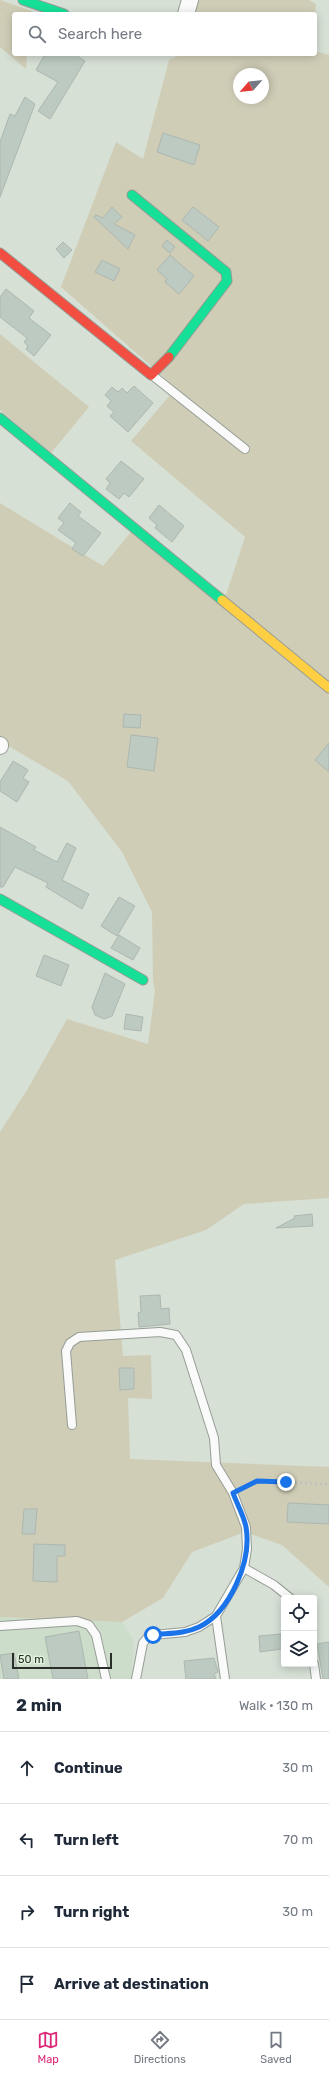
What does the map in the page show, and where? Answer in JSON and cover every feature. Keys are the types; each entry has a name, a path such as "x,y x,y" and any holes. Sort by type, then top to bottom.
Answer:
{"street":[{"path":"23,0 58,12"},
{"path":"187,12 190,0"},
{"path":"0,253 151,375 166,361 227,281 226,272 132,195"},
{"path":"0,418 329,688"},
{"path":"0,899 143,980"}],"lane":[{"path":"151,375 245,449"},
{"path":"72,1425 66,1351 70,1343 78,1337 160,1332 176,1335 186,1350 214,1438 216,1465 233,1493 246,1527 247,1549 244,1568 216,1616 199,1627 185,1632 153,1635 147,1638 143,1643 136,1679"},
{"path":"244,1568 274,1585 286,1595"},
{"path":"216,1616 225,1679"},
{"path":"0,1626 77,1621 89,1625 96,1635 106,1679"},
{"path":"314,1667 316,1679"}],"path":[{"path":"233,1493 257,1481 329,1484"}],"shaded area":[{"path":"0,0 32,11 12,12 12,56 27,56 26,69 0,47"},
{"path":"197,0 309,0 316,4 315,12 194,12"},
{"path":"317,52 329,55 329,1198 244,1204 206,1230 115,1260 123,1356 151,1355 152,1399 128,1398 130,1459 329,1467 329,1587 282,1545 245,1532 192,1552 163,1598 122,1622 0,1617 0,1132 27,1090 67,1019 148,1044 155,991 153,981 152,912 122,852 68,781 0,741 0,503 103,566 131,532 226,595 245,537 131,441 176,388 61,287 116,142 143,159 169,60 178,56 317,56"},
{"path":"0,334 89,407 51,453 0,410"},
{"path":"0,1617 122,1622 134,1641 131,1679 0,1679"}],"building":[{"path":"44,56 77,56 85,61 50,119 38,111 58,82 36,70"},
{"path":"25,97 35,104 0,197 0,142 10,114 15,116"},
{"path":"163,133 200,145 194,165 157,152"},
{"path":"112,207 122,217 114,224 135,235 128,249 94,217 96,215 103,218"},
{"path":"193,207 219,227 208,241 182,220"},
{"path":"167,240 175,247 170,253 162,246"},
{"path":"63,242 72,250 64,258 56,249"},
{"path":"170,255 194,276 179,294 165,282 167,279 157,270"},
{"path":"102,260 120,269 114,281 95,272"},
{"path":"6,289 34,311 29,318 51,335 34,356 26,349 28,346 24,342 27,338 0,317 0,297"},
{"path":"134,386 153,403 128,432 110,416 114,412 107,406 111,401 105,395 112,387 118,392 122,388 127,393"},
{"path":"121,461 144,479 129,497 124,493 119,499 106,489 110,483 106,479"},
{"path":"70,503 81,512 78,516 101,533 83,556 72,549 76,543 58,530 64,523 58,518"},
{"path":"159,505 184,526 172,542 155,528 157,525 149,518"},
{"path":"124,714 141,715 140,728 123,727"},
{"path":"131,735 158,738 154,771 127,767"},
{"path":"329,743 329,772 315,760"},
{"path":"13,761 28,770 23,778 29,782 17,802 0,791 0,782"},
{"path":"0,827 36,847 34,850 57,862 67,843 76,848 62,880 89,894 82,909 46,887 48,883 15,867 3,887 0,887"},
{"path":"119,897 135,906 117,936 101,926"},
{"path":"119,935 140,948 133,960 111,948"},
{"path":"44,955 69,965 61,986 36,976"},
{"path":"105,973 125,984 112,1016 104,1019 95,1015 92,1007"},
{"path":"126,1014 143,1017 141,1031 124,1029"},
{"path":"312,1214 313,1226 276,1228 295,1218 294,1216"},
{"path":"160,1295 161,1309 169,1308 170,1324 139,1327 138,1313 141,1312 140,1296"},
{"path":"119,1368 134,1368 134,1389 120,1390"},
{"path":"288,1503 329,1505 329,1524 287,1522"},
{"path":"24,1509 37,1509 35,1534 22,1534"},
{"path":"34,1544 65,1545 65,1556 57,1556 57,1582 33,1581"},
{"path":"79,1631 88,1679 53,1679 45,1637"},
{"path":"281,1634 281,1649 260,1652 259,1636"},
{"path":"329,1642 329,1679 323,1679 317,1644"},
{"path":"14,1653 19,1679 4,1679 0,1655"},
{"path":"214,1658 218,1672 214,1674 216,1679 186,1679 184,1661"}],"traffic: fast":[{"path":"23,0 58,12"},
{"path":"132,195 226,272 227,281 169,357"},
{"path":"0,418 222,600"},
{"path":"0,899 143,980"}],"traffic: slow":[{"path":"222,600 329,688"}],"traffic: jam":[{"path":"0,253 151,375 169,357"}],"route":[{"path":"153,1635 185,1632 199,1627 216,1616 244,1568 247,1549 246,1527 233,1493 257,1481 286,1482"}]}
